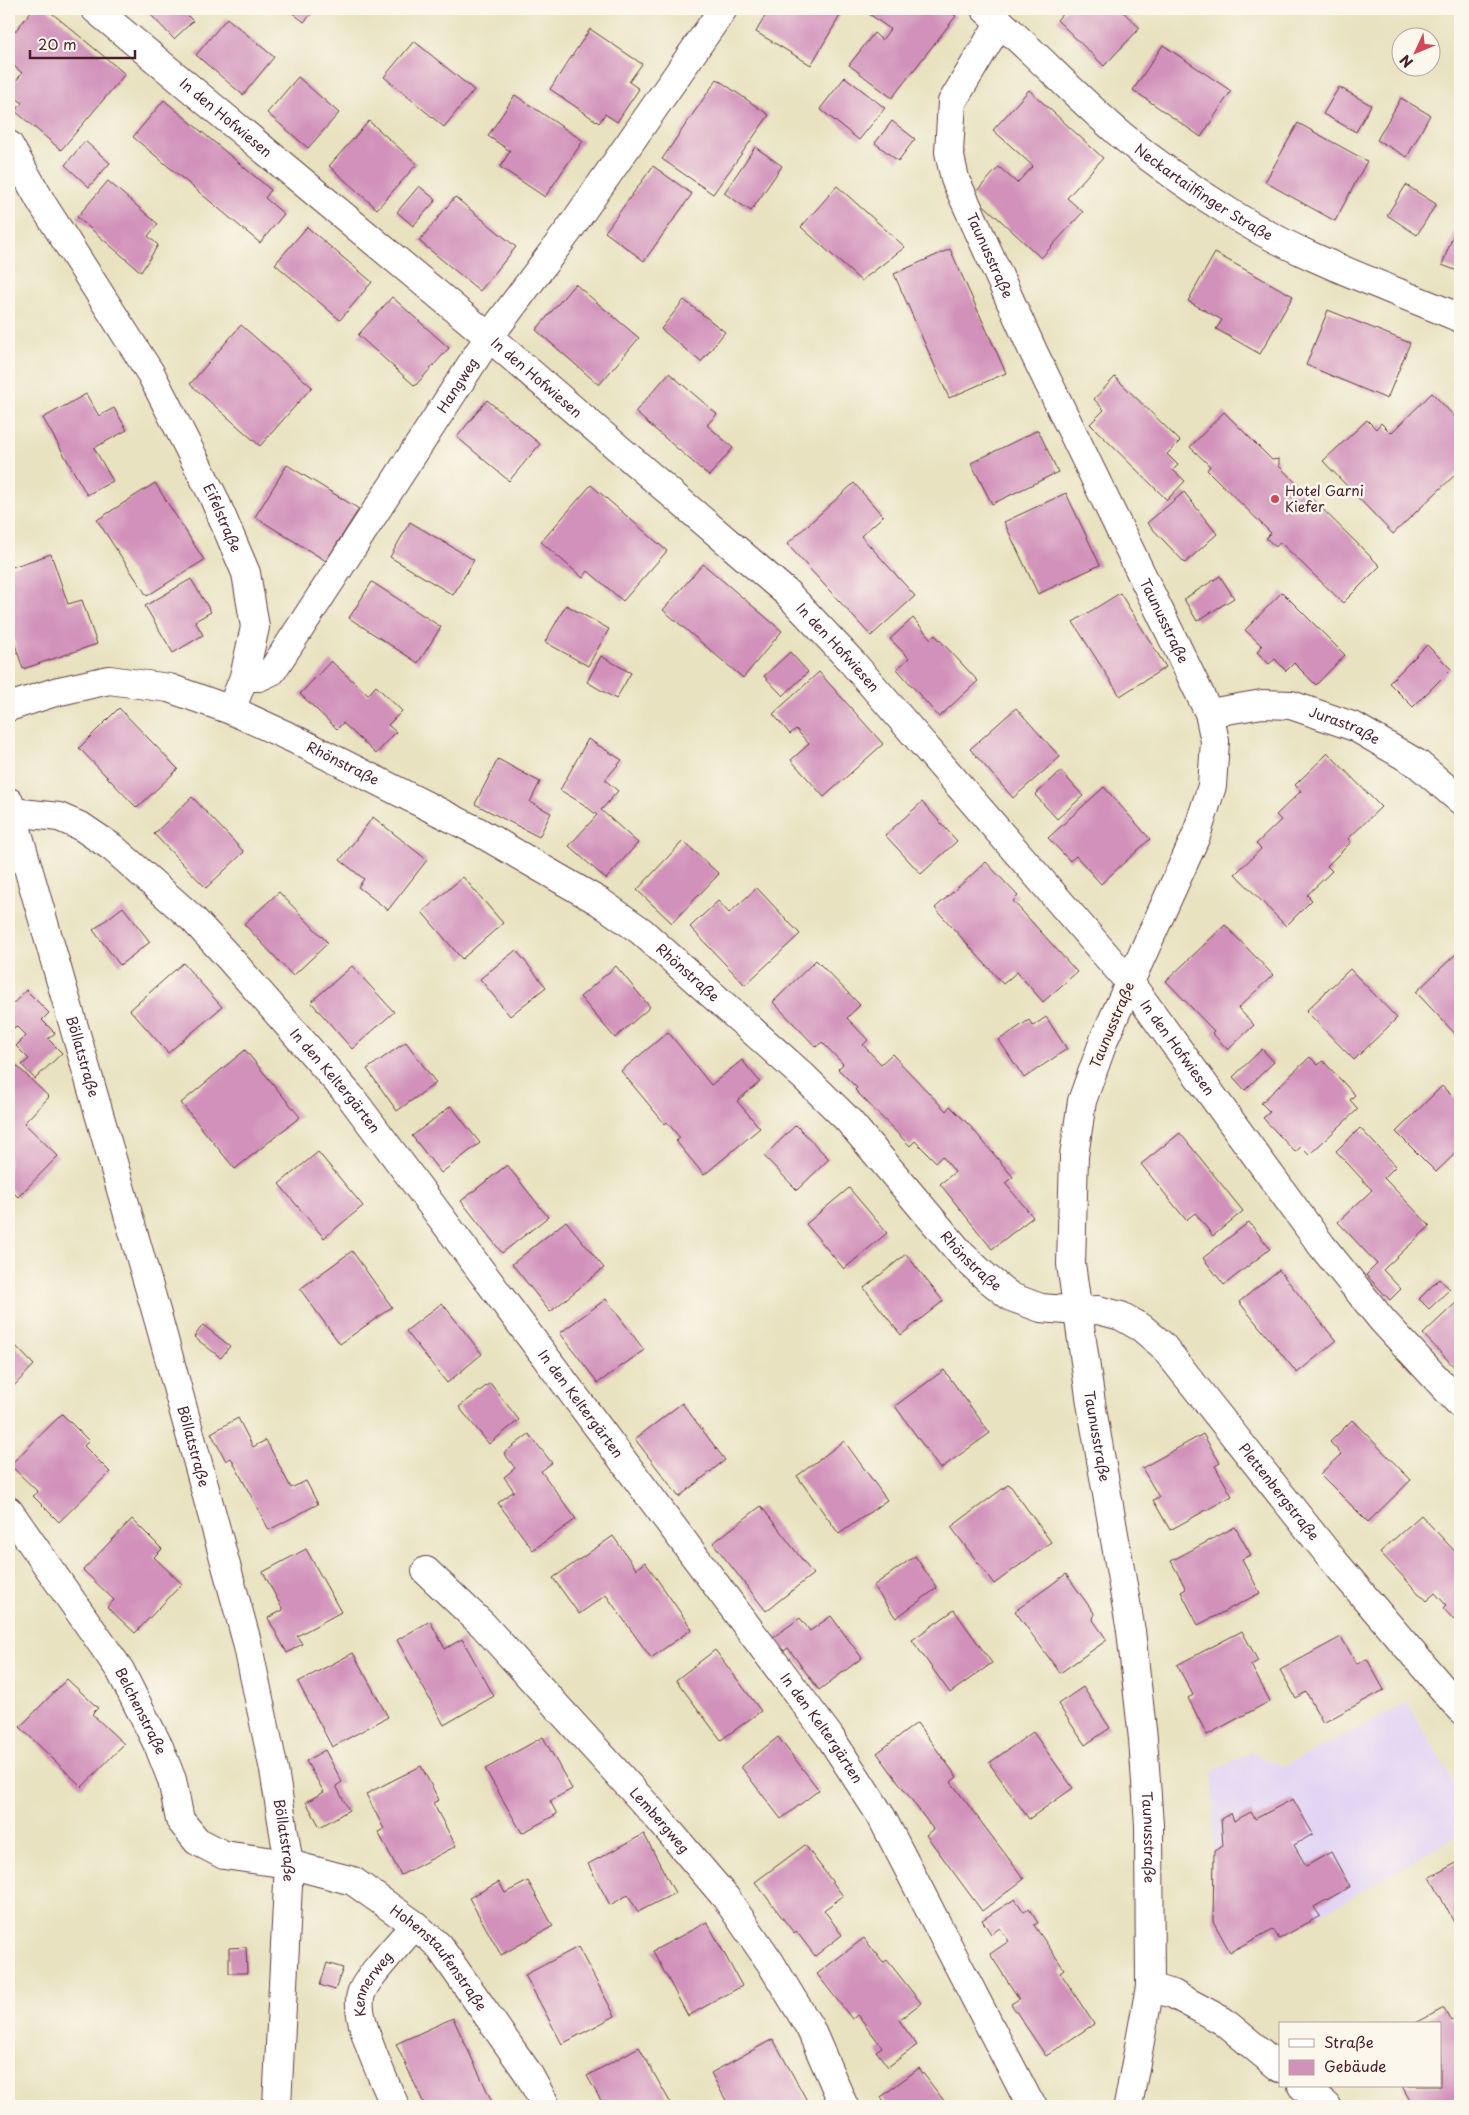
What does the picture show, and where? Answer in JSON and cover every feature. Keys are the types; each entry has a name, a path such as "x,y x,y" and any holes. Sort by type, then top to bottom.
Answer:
{"street":[{"name":"In den Hofwiesen","path":"94,9 489,337 787,593 852,662 1130,983 1322,1246 1382,1320 1460,1404"},
{"name":"Hangweg","path":"244,677 259,677 272,671 489,337 569,230 723,9"},
{"name":"Neckartailfinger Straße","path":"992,15 1121,135 1178,178 1230,213 1285,244 1460,318"},
{"name":"Taunusstraße","path":"992,15 952,102 949,152 955,179 1033,351 1209,713 1215,741 1212,786 1196,836 1105,1037 1082,1101 1074,1156 1071,1264 1091,1404 1132,1640 1143,1739 1149,1825 1150,1987 1128,2106"},
{"name":"Eifelstraße","path":"9,145 43,206 151,374 213,496 246,573 255,627 244,677 231,710"},
{"path":"9,707 55,692 109,680 170,688 231,710"},
{"name":"Jurastraße","path":"1209,713 1262,704 1291,705 1355,727 1418,764 1460,800"},
{"name":"Rhönstraße","path":"231,710 294,739 480,832 600,902 641,931 803,1076 848,1120 962,1255 987,1278 1011,1296 1041,1308 1078,1311"},
{"name":"Böllatstraße","path":"10,807 160,1325 246,1642 274,1770 288,1864 277,2106"},
{"name":"In den Keltergärten","path":"10,807 59,817 82,826 113,848 193,919 350,1096 830,1737 881,1816 1023,2091 1033,2106"},
{"name":"Plettenbergstraße","path":"1078,1311 1098,1310 1121,1316 1142,1328 1162,1345 1333,1560 1460,1709"},
{"name":"Belchenstraße","path":"9,1511 120,1670 159,1747 172,1780 180,1820 196,1841 224,1855 288,1864"},
{"name":"Lembergweg","path":"426,1571 483,1625 658,1818 726,1898 770,1962 810,2028 844,2106"},
{"name":"Hohenstaufenstraße","path":"288,1864 353,1881 415,1925 438,1945 528,2073 546,2106"},
{"name":"Kennerweg","path":"395,2106 361,2017 360,1994 372,1975 415,1925"},
{"path":"1150,1987 1174,1994 1223,2021 1279,2067"},
{"path":"1304,2088 1326,2106"}],"shaded area":[{"path":"1408,1703 1460,1794 1460,1834 1279,1939 1273,1929 1230,1952 1213,1921 1213,1771 1250,1753 1284,1766"}],"building":[{"path":"33,9 47,9 125,74 61,150 15,111 22,103 9,91 22,73 9,62 9,39"},
{"path":"156,9 181,9 193,21 174,39 150,14"},
{"path":"292,9 316,9 304,22 290,11"},
{"path":"769,9 844,9 811,65 756,32"},
{"path":"867,9 946,9 956,16 892,98 849,65 874,33 882,40 890,29 865,11"},
{"path":"1067,9 1120,9 1140,28 1104,66 1057,20"},
{"path":"227,18 274,57 243,95 196,55"},
{"path":"590,29 642,64 629,82 639,89 617,122 605,114 599,123 550,89"},
{"path":"414,41 474,90 444,127 384,77"},
{"path":"1163,45 1231,91 1201,137 1133,90"},
{"path":"298,77 339,113 308,148 267,113"},
{"path":"845,77 885,108 859,140 820,109"},
{"path":"717,79 769,115 713,194 662,159"},
{"path":"1339,87 1371,105 1356,132 1323,114"},
{"path":"1029,90 1103,158 1067,198 1083,212 1041,258 973,195 999,167 1017,183 1033,166 993,130"},
{"path":"515,95 583,141 545,197 500,167 510,151 488,136"},
{"path":"1401,98 1430,115 1407,157 1377,140"},
{"path":"164,100 271,190 265,198 284,214 260,243 133,137"},
{"path":"369,121 417,164 377,209 329,166"},
{"path":"892,121 915,139 898,161 875,143"},
{"path":"1298,123 1367,161 1335,221 1265,182"},
{"path":"85,141 110,163 89,187 65,165"},
{"path":"755,147 782,166 751,211 724,193"},
{"path":"653,166 692,194 644,261 605,232"},
{"path":"108,181 158,224 148,236 158,245 141,272 77,217"},
{"path":"1406,185 1436,204 1417,235 1387,215"},
{"path":"419,186 436,200 413,226 397,212"},
{"path":"837,186 905,247 861,281 801,227"},
{"path":"455,197 516,247 480,291 419,241"},
{"path":"1460,217 1460,272 1442,265"},
{"path":"307,227 372,282 340,320 275,264"},
{"path":"950,249 1006,373 949,398 894,274"},
{"path":"1215,253 1293,296 1260,354 1216,329 1222,320 1188,301"},
{"path":"575,284 639,338 599,385 536,330"},
{"path":"392,297 449,348 415,386 358,335"},
{"path":"684,300 725,332 701,362 661,329"},
{"path":"1328,310 1410,343 1387,399 1306,365"},
{"path":"241,325 312,387 260,446 190,384"},
{"path":"669,373 717,414 707,425 733,448 709,476 635,412"},
{"path":"1115,377 1180,441 1167,454 1178,465 1173,470 1185,481 1167,500 1090,424 1104,410 1094,399"},
{"path":"1432,393 1460,422 1460,470 1393,534 1323,461 1367,420 1376,429 1381,423 1391,433"},
{"path":"86,394 99,416 114,408 127,430 94,448 113,481 87,495 43,418"},
{"path":"487,400 540,444 509,481 457,437"},
{"name":"Hotel Garni Kiefer","path":"1224,412 1272,460 1279,459 1279,466 1380,566 1343,603 1280,542 1276,547 1266,538 1271,533 1207,470 1210,466 1190,447"},
{"path":"1038,430 1058,472 992,504 971,463"},
{"path":"287,465 359,509 326,561 255,517"},
{"path":"155,483 204,560 147,596 97,520"},
{"path":"854,483 883,516 861,536 915,596 871,636 787,544"},
{"path":"591,485 667,551 623,601 588,571 583,578 541,542"},
{"path":"1184,492 1217,534 1185,563 1147,523"},
{"path":"1066,493 1100,565 1038,594 1004,522"},
{"path":"410,522 474,560 453,595 390,557"},
{"path":"51,554 68,604 82,600 97,644 23,669 9,626 9,568"},
{"path":"703,564 782,631 743,678 663,610"},
{"path":"1220,576 1234,598 1197,621 1184,599"},
{"path":"191,579 211,612 195,621 203,635 173,653 145,606"},
{"path":"372,582 441,627 418,663 349,618"},
{"path":"1282,592 1345,655 1316,685 1294,663 1286,671 1275,659 1269,664 1257,652 1262,646 1245,630"},
{"path":"1120,593 1166,667 1120,696 1073,622"},
{"path":"566,605 609,629 588,666 545,642"},
{"path":"913,618 931,639 935,635 978,681 939,717 897,669 909,658 890,639"},
{"path":"1427,645 1451,669 1413,707 1389,683"},
{"path":"790,652 808,672 783,696 764,676"},
{"path":"601,656 631,673 616,699 587,682"},
{"path":"331,661 368,695 376,686 402,711 388,725 396,732 376,754 343,723 337,729 300,694"},
{"path":"819,672 883,744 824,797 791,760 809,744 796,729 790,734 773,714"},
{"path":"119,708 178,769 137,808 79,748"},
{"path":"1016,708 1060,757 1013,798 970,749"},
{"path":"588,739 622,760 605,780 618,791 601,810 638,843 606,879 569,846 597,815 560,790"},
{"path":"1328,753 1381,807 1348,839 1351,842 1327,866 1332,871 1307,895 1312,900 1286,926 1235,874 1261,849 1256,844 1281,820 1276,815 1301,791 1295,785"},
{"path":"498,759 540,782 530,802 551,813 539,837 475,804"},
{"path":"1061,771 1083,796 1057,819 1035,795"},
{"path":"1104,787 1150,839 1101,884 1076,856 1070,861 1048,838"},
{"path":"192,797 244,852 206,888 154,834"},
{"path":"922,802 957,841 921,874 885,835"},
{"path":"373,817 427,860 388,910 358,887 364,879 340,860"},
{"path":"683,841 719,874 672,923 637,890"},
{"path":"986,862 1018,896 1013,901 1077,972 1043,1002 1017,972 1003,984 935,908"},
{"path":"463,877 503,923 462,959 422,912"},
{"path":"757,888 800,934 745,985 690,927 718,901 729,913"},
{"path":"279,892 328,943 293,976 244,924"},
{"path":"123,907 150,942 120,965 93,930"},
{"path":"1225,925 1273,975 1238,1008 1254,1025 1228,1050 1212,1033 1214,1031 1166,981"},
{"path":"516,950 546,987 510,1016 480,979"},
{"path":"1460,952 1460,1039 1416,992"},
{"path":"816,960 860,1005 847,1018 868,1040 863,1045 881,1064 892,1054 946,1111 950,1106 971,1127 1013,1177 1005,1183 1033,1217 992,1249 940,1184 955,1172 942,1156 936,1162 915,1141 910,1146 855,1090 857,1088 838,1069 843,1064 822,1042 816,1047 773,1002"},
{"path":"183,963 222,1007 168,1053 130,1010"},
{"path":"352,966 394,1012 352,1049 311,1002"},
{"path":"616,966 650,1007 615,1038 580,997"},
{"path":"1350,969 1397,1018 1354,1060 1306,1011"},
{"path":"26,990 49,1013 42,1020 55,1033 48,1039 62,1053 35,1079 22,1065 29,1059 16,1046 26,1036 16,1026 9,1033 9,1008"},
{"path":"1046,1017 1067,1049 1024,1078 999,1040 1029,1020 1033,1026"},
{"path":"668,1032 711,1085 742,1060 760,1082 737,1101 760,1128 704,1175 676,1141 680,1138 667,1122 665,1124 621,1071"},
{"path":"406,1042 436,1083 397,1111 367,1069"},
{"path":"1262,1049 1274,1062 1245,1090 1233,1077"},
{"path":"245,1050 300,1117 235,1169 181,1103"},
{"path":"1310,1057 1318,1065 1323,1061 1355,1095 1350,1100 1358,1109 1309,1155 1301,1147 1295,1152 1263,1118 1270,1112 1261,1103"},
{"path":"16,1065 49,1097 24,1123 58,1156 18,1197 9,1188 9,1072"},
{"path":"1442,1086 1460,1104 1460,1149 1436,1172 1396,1132"},
{"path":"451,1106 480,1143 441,1173 412,1136"},
{"path":"796,1125 829,1159 797,1190 764,1156"},
{"path":"1360,1128 1396,1166 1384,1178 1430,1226 1383,1270 1401,1289 1390,1300 1366,1275 1377,1264 1338,1222 1372,1190 1336,1151"},
{"path":"1180,1133 1243,1211 1213,1236 1195,1213 1186,1220 1141,1164"},
{"path":"318,1152 363,1206 324,1238 279,1184"},
{"path":"507,1165 548,1217 502,1253 461,1201"},
{"path":"849,1188 887,1233 844,1269 806,1224"},
{"path":"566,1221 604,1268 550,1312 512,1264"},
{"path":"1249,1222 1270,1249 1224,1285 1203,1258"},
{"path":"352,1251 392,1307 340,1344 300,1289"},
{"path":"906,1254 943,1301 901,1335 864,1288"},
{"path":"1279,1270 1336,1341 1297,1373 1239,1302"},
{"path":"1439,1279 1450,1289 1429,1309 1419,1299"},
{"path":"606,1299 644,1350 598,1383 560,1333"},
{"path":"1460,1299 1460,1373 1423,1334"},
{"path":"442,1303 482,1354 447,1383 406,1331"},
{"path":"203,1325 230,1346 221,1358 194,1337"},
{"path":"9,1339 34,1365 9,1391"},
{"path":"944,1370 990,1433 940,1469 895,1406"},
{"path":"490,1383 519,1420 489,1444 459,1407"},
{"path":"682,1403 725,1460 679,1497 635,1439"},
{"path":"62,1414 89,1441 84,1446 110,1472 59,1522 33,1496 38,1492 10,1465"},
{"path":"238,1418 253,1447 266,1440 291,1488 306,1481 318,1504 269,1530 231,1458 226,1461 211,1433"},
{"path":"1352,1420 1411,1480 1368,1522 1320,1474 1341,1454 1330,1442"},
{"path":"529,1434 552,1463 541,1471 576,1519 533,1550 498,1503 514,1491 504,1477 515,1468 504,1453"},
{"path":"1203,1434 1220,1463 1215,1466 1232,1496 1170,1530 1153,1500 1159,1497 1142,1468"},
{"path":"844,1441 887,1500 839,1534 797,1476"},
{"path":"1009,1484 1051,1542 994,1584 951,1527"},
{"path":"761,1506 813,1574 766,1611 713,1543"},
{"path":"1421,1515 1460,1557 1460,1614 1454,1620 1443,1608 1446,1605 1435,1593 1426,1601 1380,1552"},
{"path":"132,1519 162,1549 154,1557 182,1584 135,1633 107,1607 114,1600 83,1570"},
{"path":"1235,1527 1251,1555 1242,1559 1260,1593 1198,1625 1181,1592 1186,1589 1171,1561"},
{"path":"613,1536 636,1569 645,1562 692,1629 651,1658 606,1595 579,1614 553,1578"},
{"path":"306,1549 341,1612 297,1636 302,1644 287,1653 268,1618 283,1610 263,1572"},
{"path":"915,1556 937,1588 896,1618 873,1586"},
{"path":"1066,1574 1094,1613 1093,1620 1107,1640 1060,1673 1015,1611"},
{"path":"954,1610 992,1663 950,1693 912,1640"},
{"path":"831,1616 862,1658 819,1690 788,1648 782,1652 772,1638 800,1618 810,1631"},
{"path":"430,1621 445,1649 462,1639 494,1696 444,1725 397,1640"},
{"path":"1242,1631 1258,1661 1251,1665 1270,1701 1207,1735 1188,1698 1193,1695 1177,1665"},
{"path":"1341,1637 1357,1664 1367,1659 1384,1690 1323,1723 1306,1692 1296,1698 1280,1670"},
{"path":"715,1650 761,1711 721,1740 676,1680"},
{"path":"353,1653 388,1717 332,1747 298,1682"},
{"path":"67,1679 98,1708 92,1714 124,1744 82,1787 20,1727"},
{"path":"1083,1687 1110,1728 1085,1745 1058,1704"},
{"path":"917,1723 957,1777 951,1782 1024,1879 982,1911 926,1835 933,1829 877,1753"},
{"path":"1033,1732 1073,1788 1029,1819 989,1763"},
{"path":"543,1737 572,1789 550,1801 557,1814 522,1833 485,1769"},
{"path":"778,1737 819,1790 781,1819 741,1767"},
{"path":"325,1750 342,1782 336,1786 349,1810 320,1827 306,1802 324,1792 306,1761"},
{"path":"421,1766 439,1800 433,1803 456,1846 401,1875 378,1832 384,1829 366,1794"},
{"path":"1293,1799 1313,1834 1294,1845 1306,1866 1331,1852 1350,1887 1314,1907 1320,1916 1279,1939 1273,1929 1230,1952 1213,1921 1214,1851 1223,1846 1221,1819 1231,1813 1234,1821 1251,1812 1255,1819"},
{"path":"644,1834 675,1893 638,1912 628,1895 610,1905 588,1864"},
{"path":"805,1845 843,1896 824,1910 842,1935 815,1956 796,1931 794,1933 755,1882"},
{"path":"1460,1861 1460,1934 1430,1877"},
{"path":"528,1881 553,1926 501,1955 469,1898 499,1882 505,1893"},
{"path":"1015,1899 1024,1912 1029,1909 1038,1923 1034,1925 1064,1969 1060,1972 1094,2024 1046,2056 1011,2004 1019,1999 990,1954 1009,1941 1000,1928 991,1934 982,1920"},
{"path":"707,1922 742,1986 688,2016 653,1951"},
{"path":"864,1938 883,1963 887,1960 921,2003 899,2020 917,2045 888,2067 876,2051 882,2047 858,2015 852,2019 817,1974"},
{"path":"246,1947 247,1973 229,1973 229,1948"},
{"path":"578,1947 615,2016 562,2044 525,1975"},
{"path":"327,1963 343,1968 335,1990 320,1985"},
{"path":"1444,2008 1451,2021 1460,2016 1460,2105 1413,2106 1403,2088 1442,2088 1442,2022 1418,2022"},
{"path":"453,2018 494,2106 425,2106 396,2044"},
{"path":"773,2039 810,2106 729,2106 711,2073"},
{"path":"639,2047 670,2102 662,2106 604,2106 587,2076"},
{"path":"919,2068 948,2106 887,2106 881,2097"}],"place":[{"name":"Hotel Garni Kiefer","path":"1275,499"}]}
